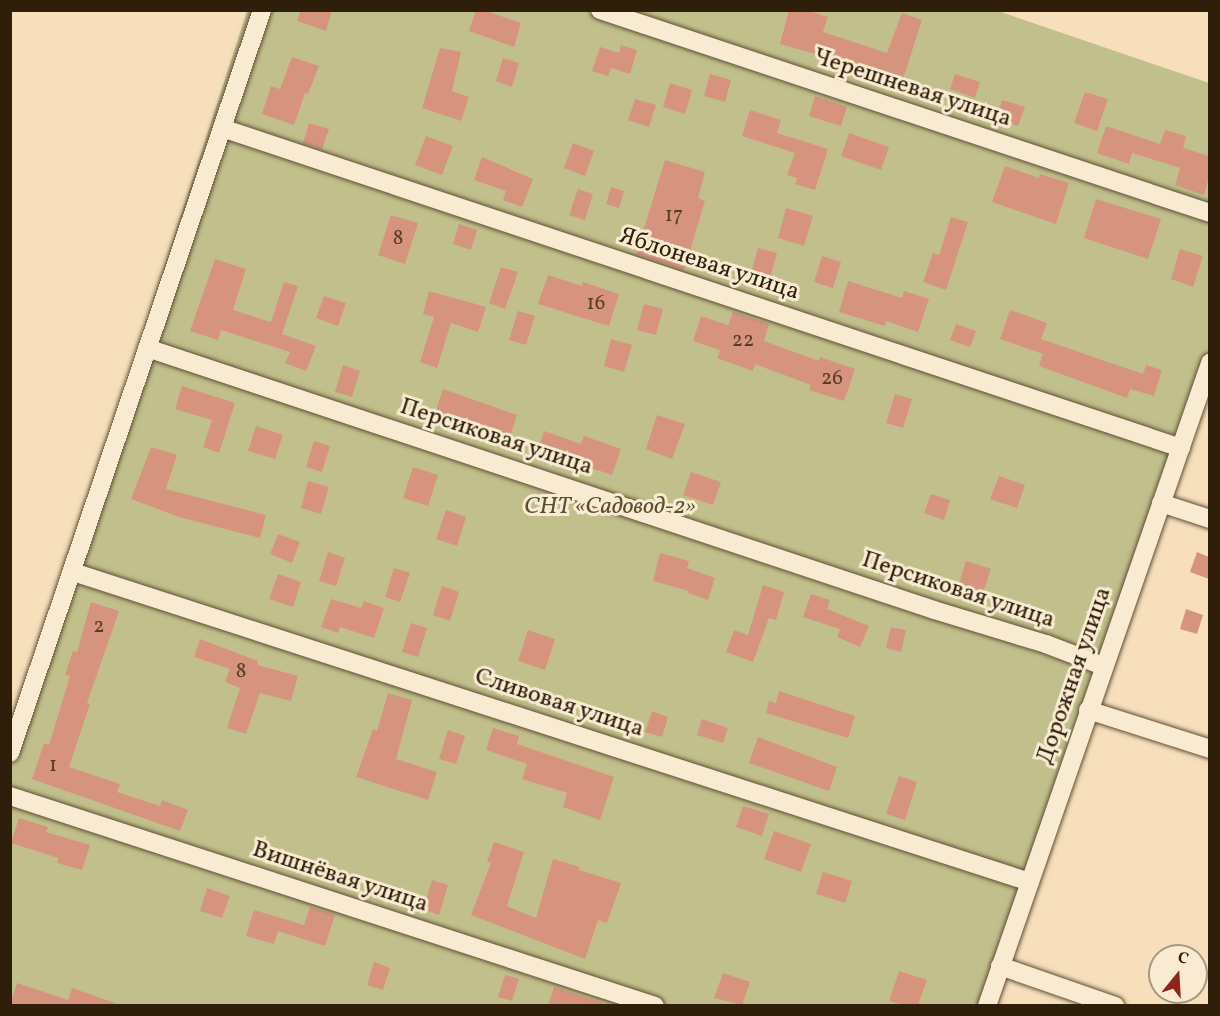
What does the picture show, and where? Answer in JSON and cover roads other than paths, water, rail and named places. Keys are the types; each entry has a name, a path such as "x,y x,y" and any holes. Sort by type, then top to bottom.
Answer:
{"street":[{"path":"10,753 262,10"},
{"name":"Черешневая улица","path":"600,10 1209,213"},
{"name":"Яблоневая улица","path":"222,128 1180,448"},
{"name":"Персиковая улица","path":"147,348 923,606 1046,644 1103,666"},
{"name":"Дорожная улица","path":"987,1005 1209,363"},
{"path":"1161,503 1209,519"},
{"name":"Сливовая улица","path":"73,572 1030,882"},
{"path":"1088,710 1209,749"},
{"name":"Вишнёвая улица","path":"10,796 655,1005"},
{"path":"1000,966 1114,1005"}],"park label":[{"name":"СНТ «Садовод-2»","path":"610,508"}]}
